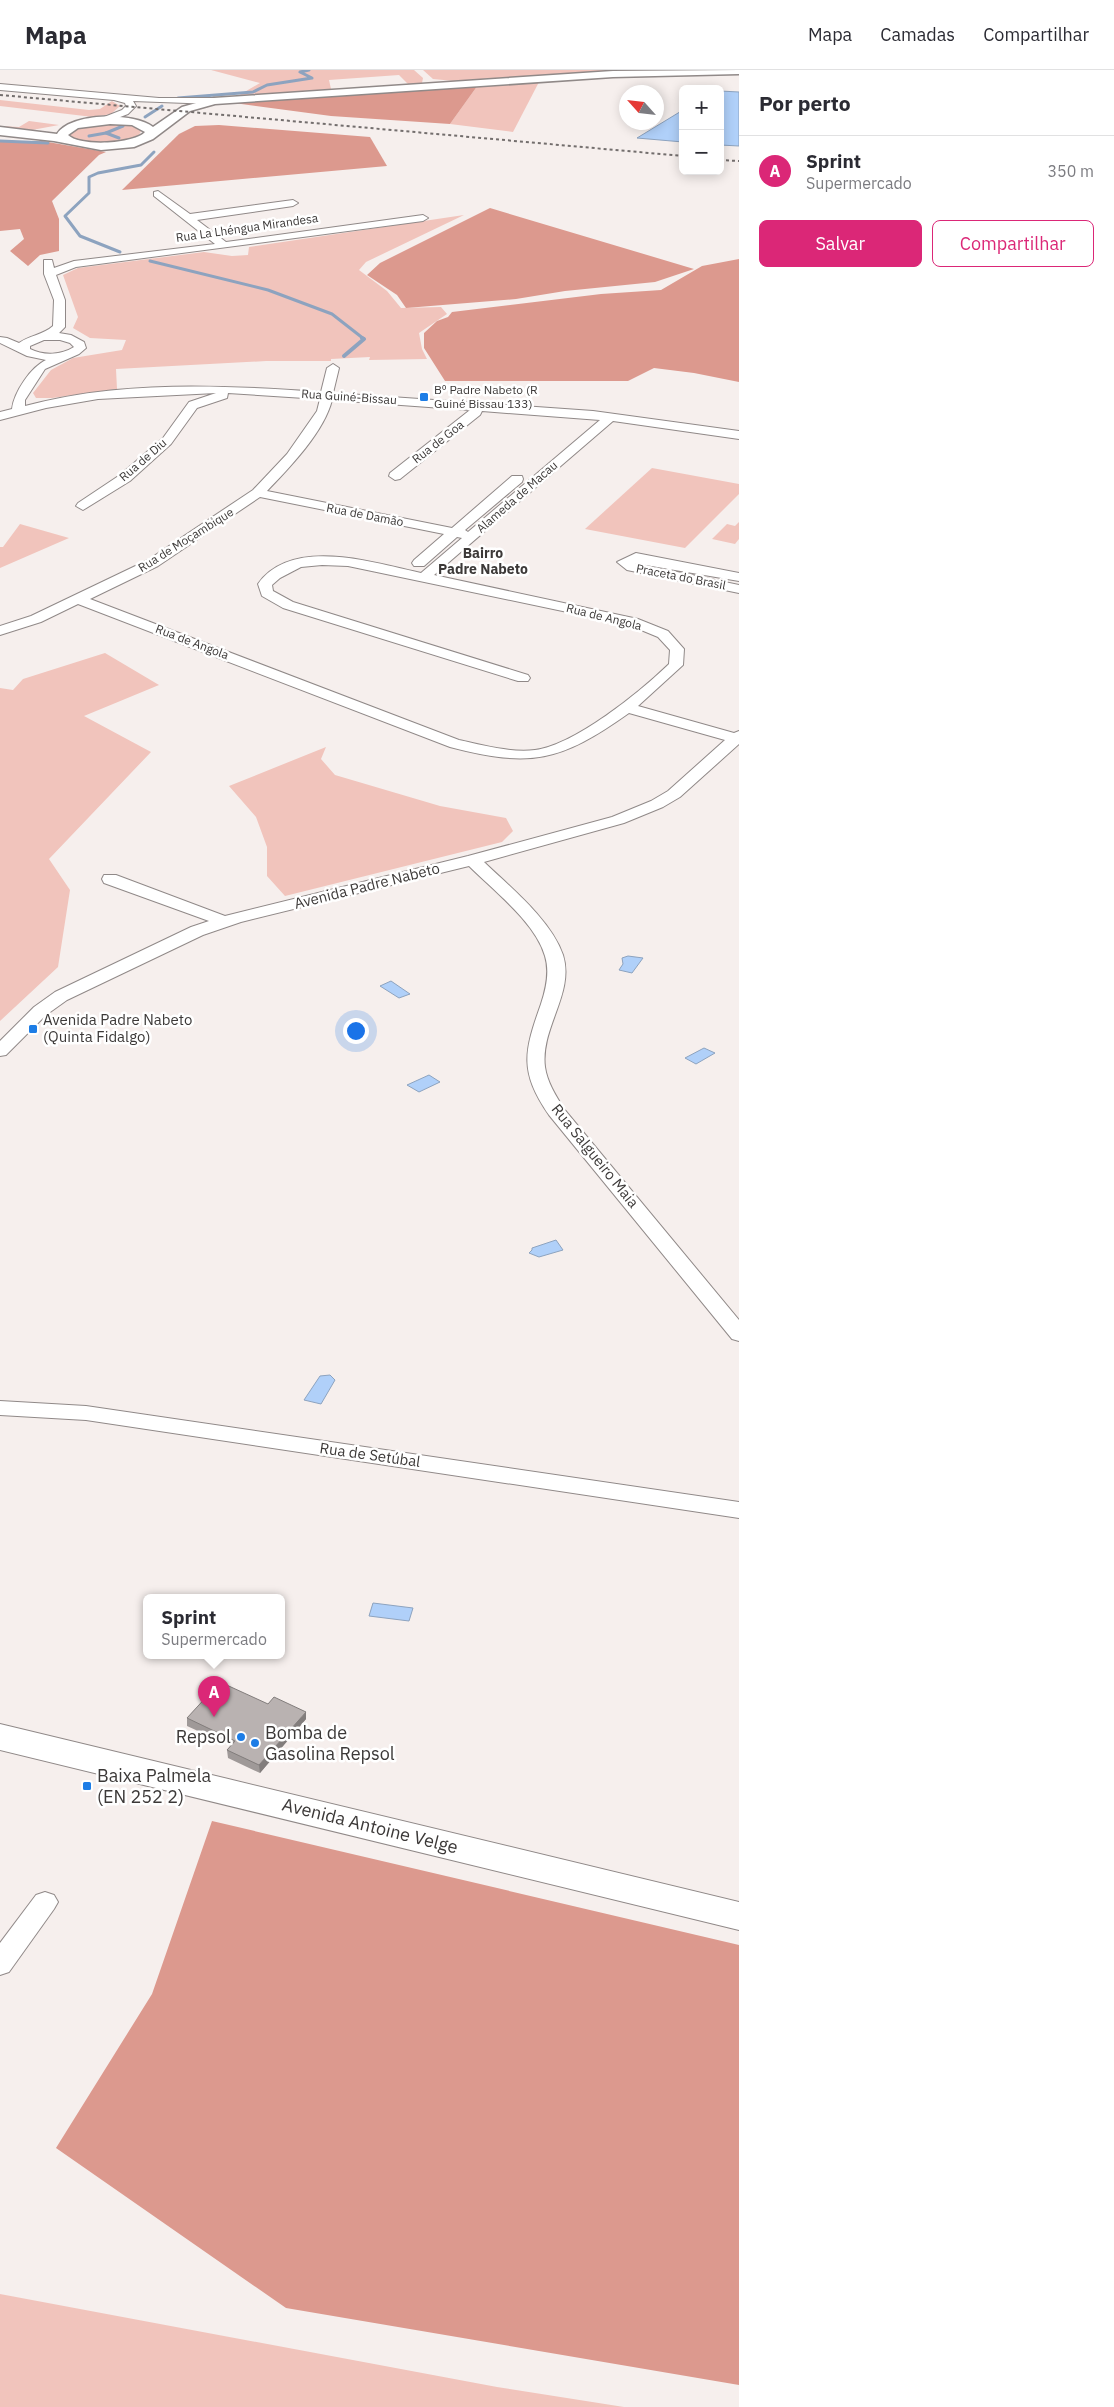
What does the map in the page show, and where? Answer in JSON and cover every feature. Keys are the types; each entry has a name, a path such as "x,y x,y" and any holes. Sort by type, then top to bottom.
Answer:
{"main road":[{"name":"Avenida Antoine Velge","path":"0,1738 739,1916"}],"street":[{"path":"0,88 159,101 214,101 613,74 739,71"},
{"path":"108,97 131,104 129,119"},
{"path":"6,132 66,134 84,145 109,146 134,143 148,136 191,107 214,101"},
{"path":"66,134 79,124 102,120 129,119 158,122 174,117"},
{"path":"129,119 149,128 150,134 148,136"},
{"path":"158,194 224,246"},
{"path":"188,218 293,203"},
{"name":"Rua La Lhéngua Mirandesa","path":"74,264 48,259 49,274 74,264 224,246 423,218"},
{"path":"47,337 59,327 61,310 59,296 49,274"},
{"path":"38,361 68,354 80,348 80,344 59,327"},
{"path":"1,340 34,340 47,337 72,339"},
{"path":"1,340 24,349 38,361"},
{"path":"24,349 24,346 34,340"},
{"path":"18,410 19,400 38,361"},
{"name":"Rua de Moçambique","path":"0,632 36,619 152,563 258,493 292,457 324,410 333,368"},
{"path":"166,390 192,398 193,405 247,390"},
{"name":"Rua Guiné-Bissau","path":"0,416 18,410 98,395 166,390 247,390 593,415 739,435"},
{"name":"Rua de Diu","path":"83,506 125,478 167,441 193,405"},
{"name":"Rua de Goa","path":"395,476 476,412 475,406"},
{"name":"Alameda de Macau","path":"408,573 593,415"},
{"name":"Alameda de Macau","path":"424,577 611,418"},
{"name":"Rua de Damão","path":"258,493 472,536"},
{"name":"Praceta do Brasil","path":"739,577 636,557 624,562 632,568 739,589"},
{"name":"Rua de Angola","path":"78,599 455,744 500,752 538,754 566,745 656,686 676,665 677,648 663,634 633,622 408,573 332,560 304,561 285,567 265,584 267,593 288,605 523,678"},
{"path":"626,707 738,738"},
{"name":"Avenida Padre Nabeto","path":"0,1050 40,1011 60,996 197,931 224,921 473,860 618,820 657,804 674,794 738,738"},
{"name":"Rua Salgueiro Maia","path":"473,860 538,928 554,956 556,978 535,1051 539,1080 546,1094 556,1111 739,1334"},
{"path":"110,879 224,921"},
{"name":"Rua de Setúbal","path":"0,1408 86,1413 739,1510"},
{"path":"0,1964 45,1902"}],"shaded area":[{"path":"211,70 414,70 423,78 422,83 409,85 399,75 329,80 331,89 236,97 260,83"},
{"path":"423,70 666,70 559,74 454,81 433,79"},
{"path":"539,82 513,132 450,124 478,85"},
{"path":"478,85 450,124 331,116 234,103 237,100"},
{"path":"0,100 89,110 100,109 112,101 120,106 111,114 93,117 0,106"},
{"path":"29,121 59,125 32,130 0,128 0,126 19,127"},
{"path":"123,123 138,128 141,131 139,135 123,141 104,144 93,144 75,140 68,136 68,132 78,126"},
{"path":"219,125 370,137 387,166 122,190 179,134 195,126"},
{"path":"42,141 106,152 99,155 52,201 59,219 59,251 40,255 28,266 10,251 24,239 20,229 0,231 0,142"},
{"path":"490,208 694,269 655,282 565,291 516,299 406,308 397,295 367,275 380,263"},
{"path":"464,215 366,262 359,270 387,291 401,308 441,307 447,314 419,333 422,349 427,359 369,360 370,357 331,359 331,361 266,361 116,369 117,389 52,398 36,398 33,393 51,370 73,358 122,350 126,340 90,338 73,328 78,317 63,275 78,268 204,252 232,256 248,255 249,247"},
{"path":"739,259 739,382 694,373 654,368 628,381 445,381 424,348 424,333 437,321 448,317 452,312 601,294 661,290 702,266"},
{"path":"652,468 739,484 739,494 685,548 585,529"},
{"path":"739,522 739,539 735,544 712,539 727,524 735,526"},
{"path":"20,524 69,538 0,568 0,547 3,547"},
{"path":"105,653 159,685 84,716 151,752 49,859 70,890 58,967 0,1021 0,688 13,690 23,679"},
{"path":"326,747 321,759 335,775 440,806 506,818 513,831 502,842 285,896 267,876 267,847 256,817 229,786"},
{"path":"212,1821 739,1945 739,2385 286,2308 56,2148 152,1994"},
{"path":"0,2294 497,2387 624,2407 0,2407"}],"water":[{"path":"724,91 739,92 739,146 724,145"},
{"path":"679,112 679,142 637,138 650,130 664,130 664,122"},
{"path":"628,956 643,958 632,973 619,970 623,964 622,958"},
{"path":"391,981 410,994 399,998 380,986"},
{"path":"704,1048 715,1053 696,1064 685,1058"},
{"path":"429,1075 440,1082 419,1092 407,1085"},
{"path":"556,1240 563,1250 539,1257 529,1253 532,1248"},
{"path":"330,1375 335,1380 321,1404 304,1400 320,1376"},
{"path":"373,1603 413,1608 409,1621 369,1616"}],"building":[{"path":"220,1682 268,1704 274,1697 306,1712 259,1765 227,1750 235,1741 187,1718"}],"waterway":[{"path":"178,98 253,92 267,85 312,78 300,72 309,70"},
{"path":"145,117 162,106"},
{"path":"106,133 123,126"},
{"path":"89,136 106,133"},
{"path":"106,133 119,138"},
{"path":"0,141 48,143"},
{"path":"120,252 80,236 65,216 89,193 89,177 98,173 141,165 154,152"},
{"path":"150,261 268,290 332,314 364,339"},
{"path":"344,356 364,339"}],"railway":[{"path":"0,95 679,156"},
{"path":"724,160 739,161"}],"place":[{"name":"Bº Padre Nabeto (R Guiné Bissau 133)","path":"424,397"},
{"name":"Avenida Padre Nabeto (Quinta Fidalgo)","path":"33,1029"},
{"name":"Sprint","path":"214,1717"},
{"name":"Repsol","path":"241,1737"},
{"name":"Bomba de Gasolina Repsol","path":"255,1743"},
{"name":"Baixa Palmela (EN 252 2)","path":"87,1786"}],"district":[{"name":"Bairro Padre Nabeto","path":"483,562"}]}
